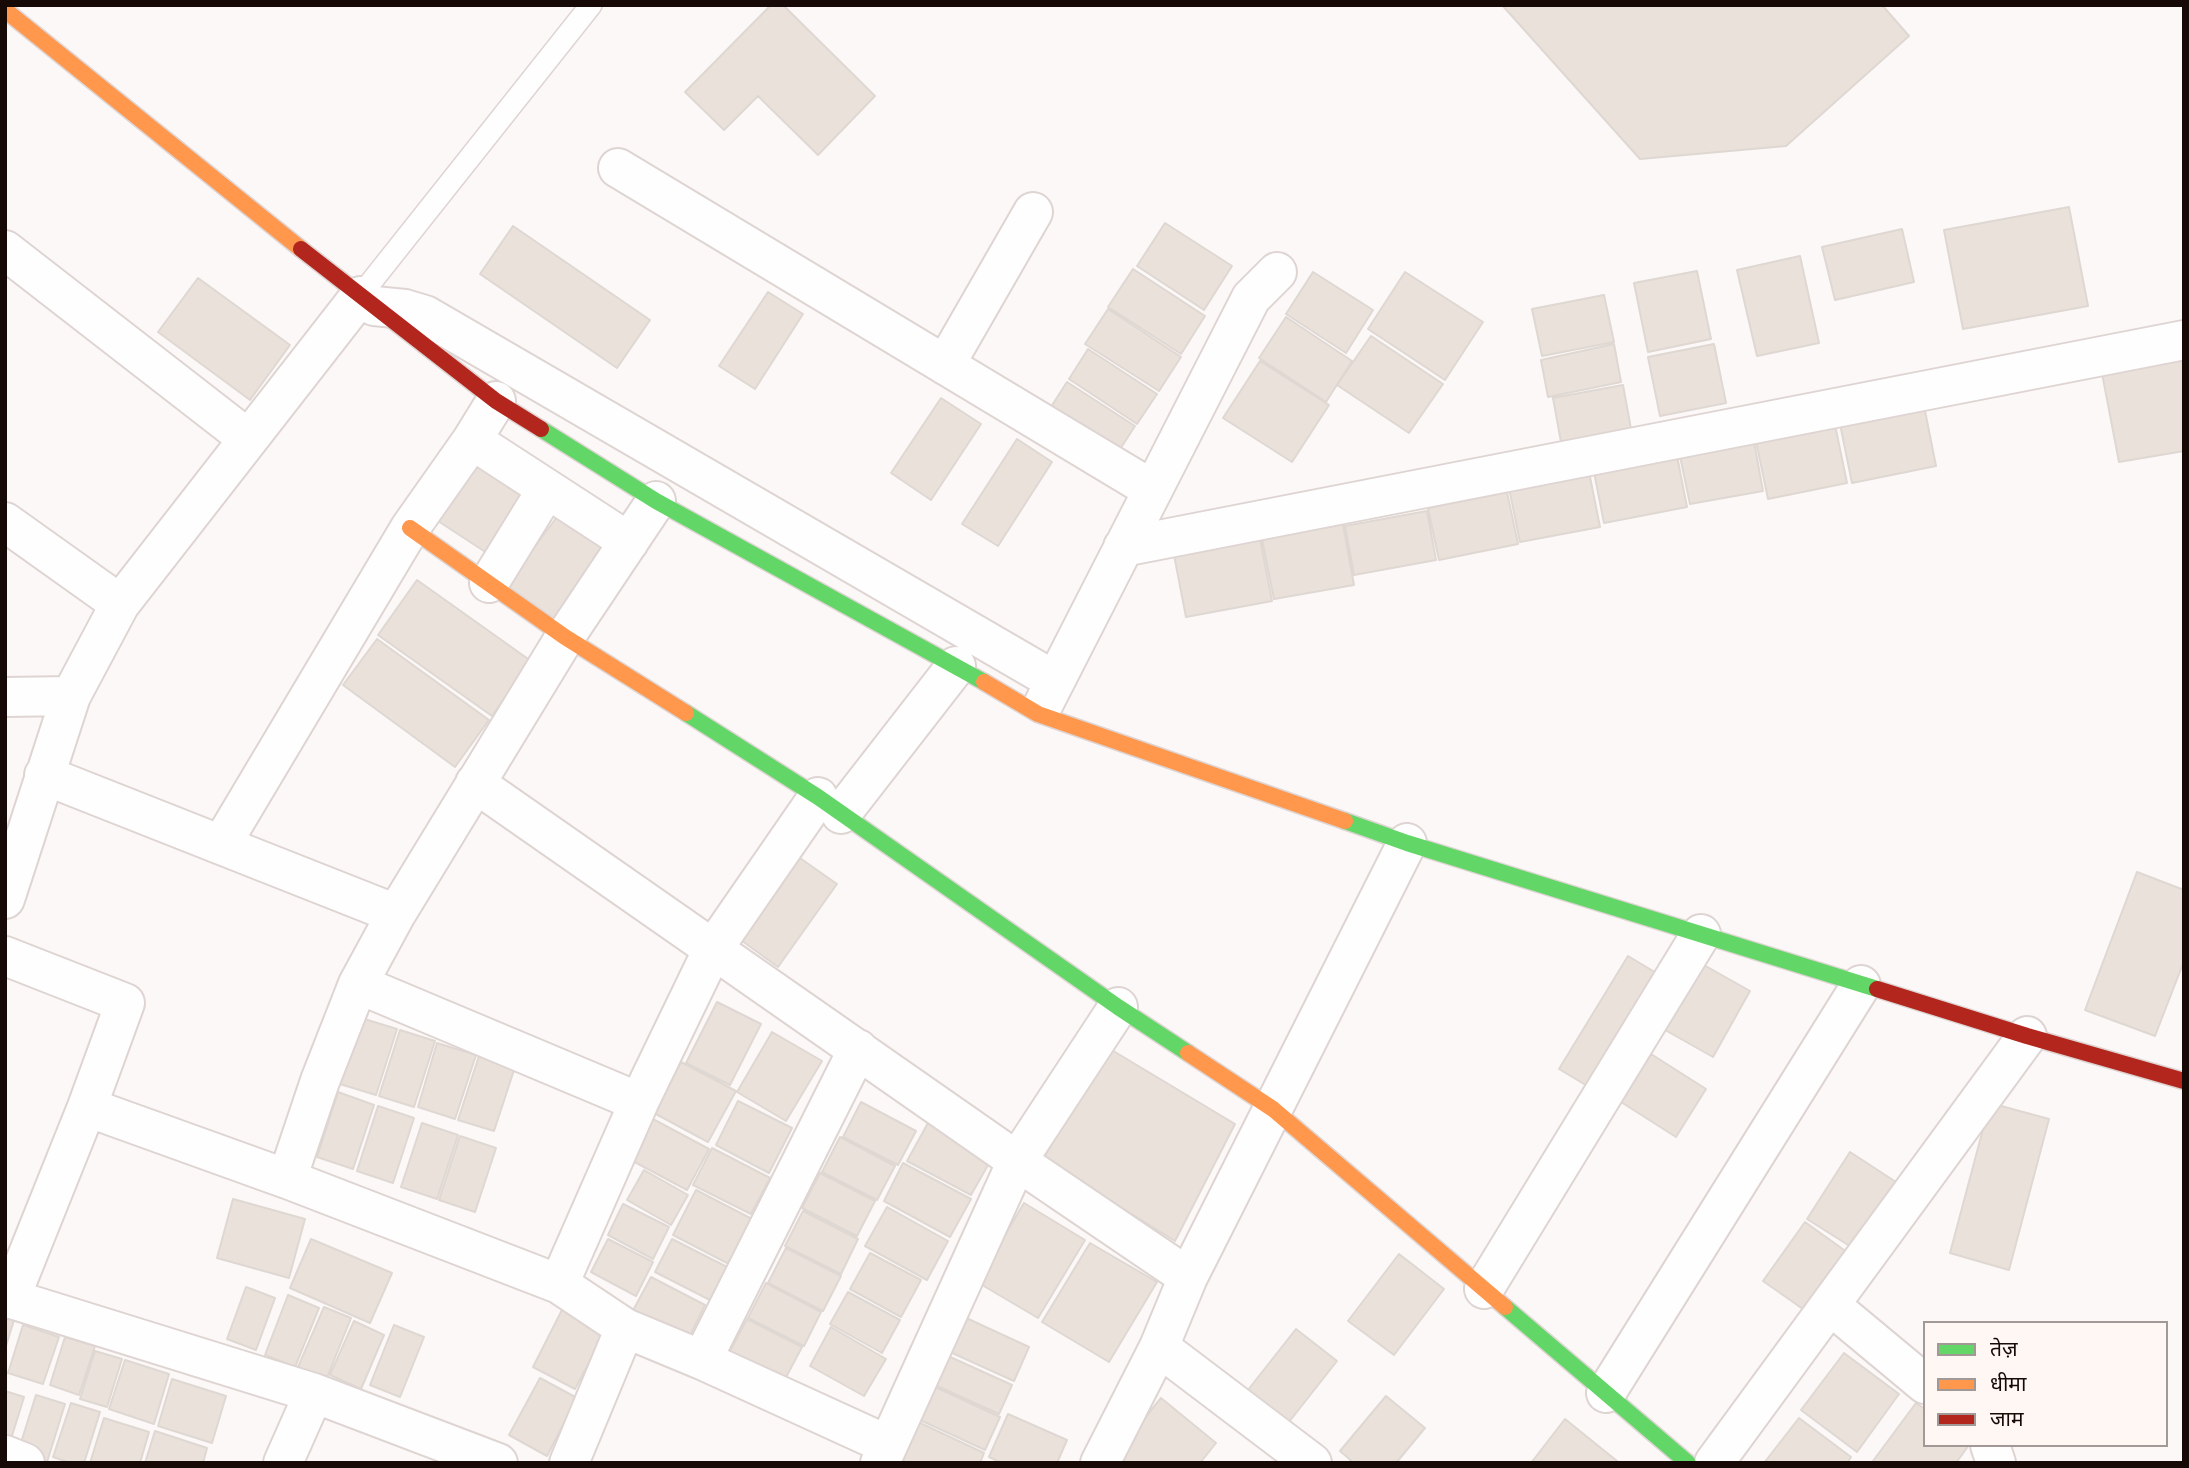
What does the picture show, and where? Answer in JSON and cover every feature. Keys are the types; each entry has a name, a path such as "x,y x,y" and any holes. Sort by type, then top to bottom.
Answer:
{"street":[{"path":"5,10 367,301 496,401 656,501 1038,714 1406,843 2027,1037 2184,1082"},
{"path":"618,168 1153,490"},
{"path":"945,365 1033,212"},
{"path":"5,250 247,438"},
{"path":"1038,714 1251,298 1277,272"},
{"path":"5,899 71,696 120,604 247,438 367,301"},
{"path":"367,301 425,315 1055,681"},
{"path":"1123,547 2184,340"},
{"path":"221,845 410,528 496,401"},
{"path":"472,440 629,542"},
{"path":"489,583 547,489"},
{"path":"287,1179 320,1081 359,984 396,914 565,637 656,501"},
{"path":"5,522 120,604"},
{"path":"410,528 565,637 830,806 1118,1007 1273,1109 1688,1463"},
{"path":"559,1283 639,1102 713,950 830,806 956,666"},
{"path":"5,697 71,696"},
{"path":"44,775 396,914"},
{"path":"475,783 1188,1277"},
{"path":"1101,1463 1159,1347 1188,1277 1406,843"},
{"path":"1484,1289 1701,934"},
{"path":"5,956 125,1003 88,1107 8,1298 314,1393 488,1461"},
{"path":"359,984 639,1102"},
{"path":"1606,1393 1861,985"},
{"path":"88,1107 287,1179 559,1283 625,1328 702,1360 884,1454 1017,1161 1118,1007"},
{"path":"1714,1463 2027,1037"},
{"path":"702,1360 858,1049"},
{"path":"1830,1305 1923,1382"},
{"path":"569,1463 625,1328"},
{"path":"1159,1347 1312,1463"},
{"path":"283,1463 314,1393"},
{"path":"5,1455 25,1463"}],"lane":[{"path":"367,301 592,5"}],"building":[{"path":"771,5 783,5 875,96 818,155 758,96 724,130 685,92"},
{"path":"1502,5 1882,5 1909,36 1786,146 1640,159"},
{"path":"2069,207 2088,306 1963,329 1944,230"},
{"path":"1165,223 1232,266 1204,310 1137,266"},
{"path":"513,226 650,320 617,368 480,274"},
{"path":"1902,229 1914,282 1835,300 1822,247"},
{"path":"1800,256 1819,343 1757,356 1737,270"},
{"path":"1133,269 1205,316 1181,354 1108,307"},
{"path":"1697,271 1711,339 1648,352 1634,283"},
{"path":"1313,272 1373,310 1346,353 1286,314"},
{"path":"1405,272 1483,322 1445,380 1368,329"},
{"path":"198,278 290,345 250,400 158,332"},
{"path":"768,292 803,314 755,389 719,366"},
{"path":"1604,295 1614,342 1542,356 1532,309"},
{"path":"1108,309 1181,357 1159,391 1085,344"},
{"path":"1286,317 1352,361 1326,402 1259,358"},
{"path":"1371,336 1443,384 1409,433 1337,385"},
{"path":"1614,344 1621,382 1548,397 1541,360"},
{"path":"1714,344 1726,403 1660,416 1648,357"},
{"path":"1088,349 1157,394 1137,424 1069,379"},
{"path":"2184,353 2184,451 2119,462 2101,368"},
{"path":"1260,361 1329,405 1292,462 1223,418"},
{"path":"1067,382 1135,426 1115,457 1047,413"},
{"path":"1623,385 1631,429 1561,442 1553,398"},
{"path":"941,398 981,424 931,500 891,473"},
{"path":"1924,406 1936,466 1852,483 1840,424"},
{"path":"1835,425 1847,483 1768,499 1756,441"},
{"path":"1017,439 1052,462 998,546 962,524"},
{"path":"1754,442 1763,491 1690,504 1680,456"},
{"path":"1677,456 1687,507 1604,523 1594,472"},
{"path":"477,457 534,495 493,557 435,519"},
{"path":"1589,472 1600,527 1520,542 1509,488"},
{"path":"1507,492 1518,544 1439,560 1428,508"},
{"path":"1427,511 1436,560 1354,575 1345,526"},
{"path":"560,513 611,551 556,624 505,586"},
{"path":"1343,524 1354,585 1274,599 1262,539"},
{"path":"1260,539 1272,601 1186,617 1174,555"},
{"path":"417,580 531,661 492,716 378,635"},
{"path":"377,639 489,720 455,767 343,685"},
{"path":"797,856 837,884 778,967 738,938"},
{"path":"2137,872 2184,890 2184,961 2155,1036 2085,1010"},
{"path":"1628,956 1663,977 1594,1090 1559,1069"},
{"path":"1695,960 1750,991 1713,1057 1658,1026"},
{"path":"717,1002 761,1024 730,1085 686,1063"},
{"path":"361,1018 397,1029 376,1095 340,1084"},
{"path":"400,1030 435,1041 414,1107 379,1096"},
{"path":"772,1032 822,1061 786,1121 737,1092"},
{"path":"437,1043 476,1055 455,1119 418,1107"},
{"path":"1110,1049 1235,1124 1175,1241 1043,1159"},
{"path":"1651,1054 1706,1089 1676,1137 1621,1102"},
{"path":"479,1056 515,1067 494,1131 458,1120"},
{"path":"681,1062 736,1091 708,1142 654,1113"},
{"path":"338,1092 374,1105 353,1169 317,1157"},
{"path":"738,1101 792,1128 769,1173 716,1145"},
{"path":"861,1102 916,1131 898,1165 843,1137"},
{"path":"1990,1103 2049,1119 2009,1270 1950,1253"},
{"path":"378,1106 414,1118 393,1183 357,1171"},
{"path":"651,1118 709,1149 687,1190 629,1159"},
{"path":"422,1123 458,1135 437,1199 401,1187"},
{"path":"928,1123 992,1158 971,1195 907,1161"},
{"path":"460,1136 496,1148 475,1212 439,1200"},
{"path":"840,1137 895,1166 877,1200 822,1172"},
{"path":"712,1148 770,1178 751,1214 693,1185"},
{"path":"1850,1152 1899,1184 1856,1250 1807,1219"},
{"path":"903,1163 971,1199 950,1237 884,1201"},
{"path":"644,1170 688,1195 671,1225 627,1200"},
{"path":"820,1173 875,1201 857,1236 802,1208"},
{"path":"696,1190 752,1219 729,1264 673,1235"},
{"path":"233,1199 305,1219 289,1278 217,1258"},
{"path":"1024,1203 1085,1240 1038,1318 977,1282"},
{"path":"623,1204 669,1227 653,1259 608,1235"},
{"path":"887,1207 948,1241 927,1280 865,1246"},
{"path":"803,1211 858,1239 841,1274 785,1246"},
{"path":"1805,1222 1851,1255 1810,1314 1763,1281"},
{"path":"311,1239 392,1273 370,1323 290,1288"},
{"path":"608,1239 653,1262 636,1296 591,1272"},
{"path":"672,1239 727,1267 710,1300 655,1272"},
{"path":"1090,1243 1157,1282 1109,1362 1042,1322"},
{"path":"786,1248 841,1276 823,1311 768,1283"},
{"path":"870,1253 921,1280 901,1317 850,1289"},
{"path":"1399,1254 1444,1289 1394,1355 1348,1321"},
{"path":"651,1277 705,1305 686,1344 630,1316"},
{"path":"766,1283 821,1312 804,1346 748,1318"},
{"path":"246,1287 275,1298 256,1350 227,1339"},
{"path":"848,1292 900,1320 882,1353 830,1324"},
{"path":"288,1295 319,1308 295,1367 265,1355"},
{"path":"565,1304 608,1327 575,1389 533,1367"},
{"path":"324,1307 351,1318 326,1380 298,1367"},
{"path":"5,1314 15,1317 5,1349"},
{"path":"964,1317 1029,1347 1014,1381 948,1351"},
{"path":"747,1319 802,1347 784,1381 729,1353"},
{"path":"354,1321 384,1335 361,1389 330,1375"},
{"path":"23,1325 59,1337 43,1384 8,1373"},
{"path":"394,1325 424,1337 400,1397 370,1385"},
{"path":"831,1327 886,1359 864,1396 810,1366"},
{"path":"1296,1329 1337,1361 1285,1427 1244,1395"},
{"path":"65,1337 95,1346 79,1395 50,1385"},
{"path":"95,1351 122,1359 107,1407 80,1399"},
{"path":"1844,1353 1899,1394 1857,1452 1801,1410"},
{"path":"948,1356 1012,1385 999,1414 935,1385"},
{"path":"125,1360 169,1374 154,1424 109,1409"},
{"path":"540,1378 577,1398 547,1456 509,1435"},
{"path":"172,1379 226,1396 212,1443 158,1426"},
{"path":"933,1386 1000,1417 985,1450 918,1419"},
{"path":"5,1391 24,1397 7,1452 5,1451"},
{"path":"36,1395 65,1404 47,1462 18,1452"},
{"path":"1386,1396 1425,1428 1396,1463 1354,1463 1340,1451"},
{"path":"1161,1398 1216,1443 1200,1463 1108,1463"},
{"path":"71,1403 100,1412 84,1463 71,1463 53,1457"},
{"path":"1916,1403 1923,1408 1923,1447 1968,1447 1956,1463 1873,1461"},
{"path":"1008,1414 1067,1440 1057,1463 1002,1463 989,1457"},
{"path":"104,1418 149,1432 140,1463 90,1463"},
{"path":"1799,1418 1851,1457 1847,1463 1764,1463"},
{"path":"1565,1419 1617,1461 1531,1463"},
{"path":"916,1421 984,1453 980,1463 908,1463 899,1459"},
{"path":"155,1431 207,1448 203,1463 145,1463"}],"traffic: fast":[{"path":"541,429 656,501 984,682"},
{"path":"686,713 818,797 1188,1053"},
{"path":"1345,821 1407,843 1877,989"},
{"path":"1505,1307 1688,1463"}],"traffic: slow":[{"path":"5,10 301,249"},
{"path":"410,528 565,637 686,713"},
{"path":"984,682 1038,714 1345,821"},
{"path":"1188,1053 1273,1109 1505,1307"}],"traffic: jam":[{"path":"301,249 496,401 541,429"},
{"path":"1877,989 2184,1081"}]}
